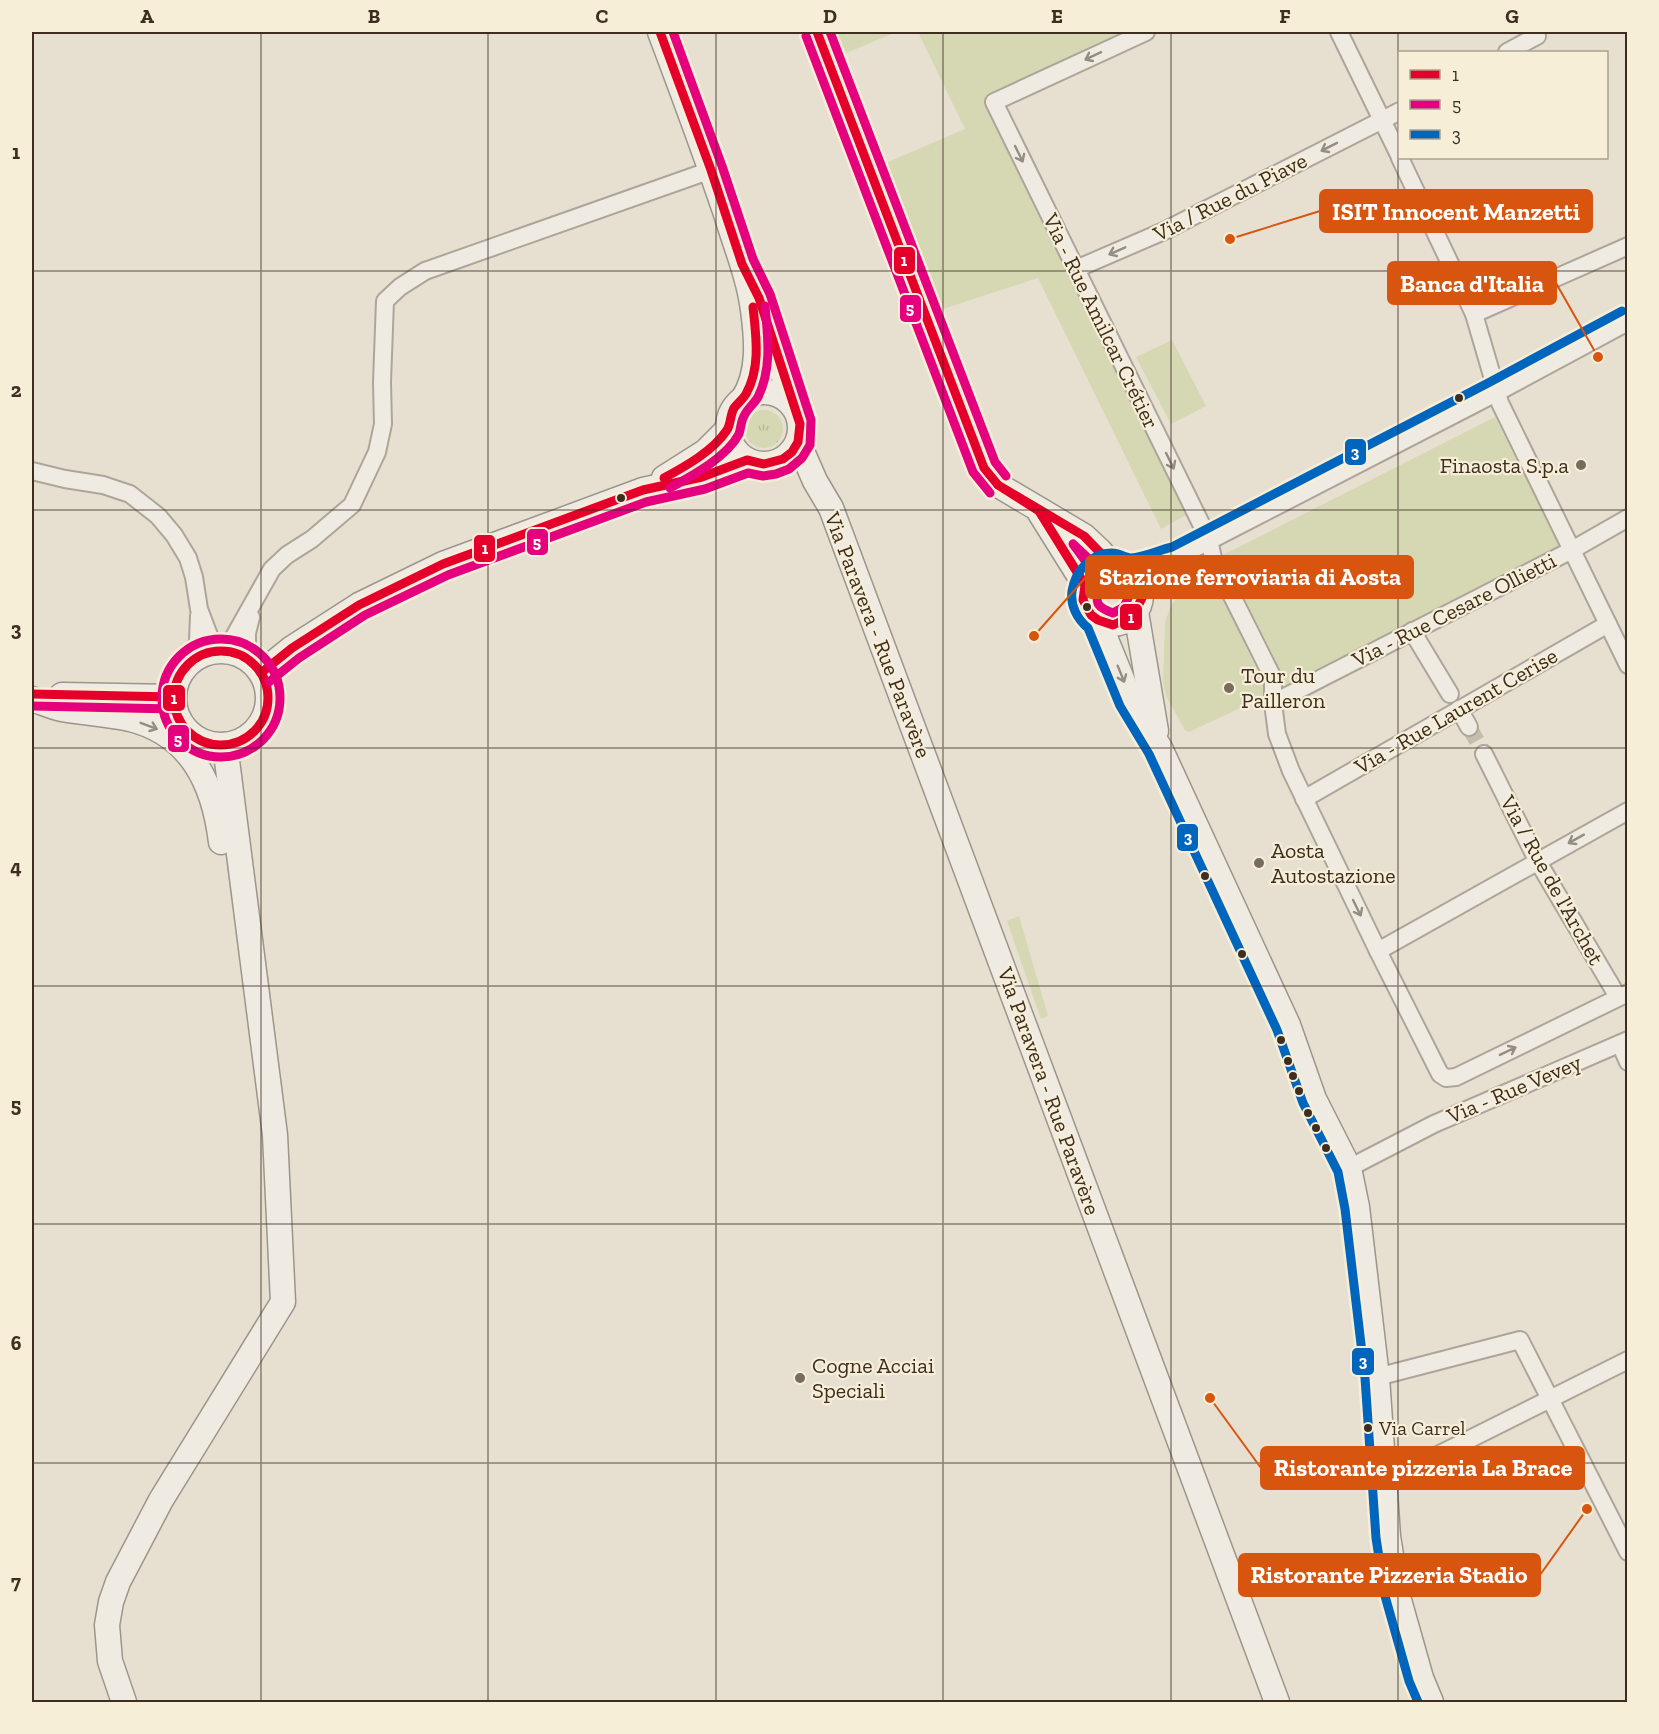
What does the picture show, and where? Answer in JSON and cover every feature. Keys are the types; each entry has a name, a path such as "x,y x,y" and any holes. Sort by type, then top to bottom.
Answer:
{"street":[{"path":"660,32 711,170 742,264 753,308 756,350 752,379 743,399"},
{"path":"817,32 984,468 998,485 1084,536 1139,583 1139,605 1153,715 1160,748"},
{"name":"Via - Rue Amilcar Crétier","path":"1146,32 993,102 1209,540 1213,558 1273,678 1277,734 1304,799 1378,951 1440,1074 1446,1078 1456,1077 1623,995"},
{"path":"1339,32 1398,153"},
{"path":"1509,51 1536,34"},
{"name":"Via / Rue du Piave","path":"1076,269 1164,231 1398,112"},
{"path":"1401,159 1474,314 1496,393 1572,550 1616,629 1628,665"},
{"path":"238,658 247,633 255,598 272,569 352,505 377,452 383,424 385,301 400,287 425,271 711,170"},
{"path":"1474,314 1628,246"},
{"path":"742,264 759,298 800,424 798,442 792,452 783,459 764,464 747,460 737,452 731,441 730,417 735,407 743,399 756,393 770,393 783,397 793,406"},
{"path":"1425,1702 1421,1678 1397,1593 1388,1536 1377,1377 1358,1207 1349,1168 1314,1099 1288,1024 1160,748 1131,701 1098,620 1086,607 1083,600 1084,585 1094,572 1176,558 1496,393 1628,322"},
{"path":"643,489 698,457 729,428"},
{"name":"Via Paravera - Rue Paravère","path":"798,442 815,481 831,508 1277,1702"},
{"path":"199,609 238,658 266,683 268,704 261,724 245,739 225,745 203,742 193,736 179,719 174,697 178,679 191,662 202,654 238,658 292,648 359,605 442,564 643,489 702,477 747,460"},
{"path":"773,463 815,481"},
{"path":"32,471 102,485 130,494 148,506 174,535 188,558 194,577 199,609 198,641 191,662"},
{"path":"1039,511 1084,585"},
{"name":"Via - Rue Cesare Ollietti","path":"1273,703 1572,550 1628,518"},
{"path":"1098,620 1113,625 1121,623 1139,605 1176,558"},
{"name":"Via - Rue Laurent Cerise","path":"1304,799 1459,709 1616,629"},
{"path":"1412,631 1450,694"},
{"path":"32,694 174,697"},
{"path":"32,699 60,709 130,720 155,728 175,741 196,762 211,791 219,821 223,852 242,890"},
{"path":"1459,709 1469,727"},
{"path":"124,1702 110,1661 107,1625 111,1602 118,1582 161,1500 283,1302 275,1135 225,745"},
{"name":"Via / Rue de l'Archet","path":"1486,758 1537,860 1623,995"},
{"path":"1378,951 1628,811"},
{"path":"1624,1042 1628,1062"},
{"name":"Via - Rue Vevey","path":"1349,1168 1434,1124 1624,1042"},
{"path":"1377,1377 1520,1340 1628,1552"},
{"path":"1384,1482 1628,1360"},
{"path":"1421,1678 1431,1702"}],"green space":[{"path":"835,32 896,32 844,54"},
{"path":"918,32 1135,32 986,99 1188,514 1161,529 1038,278 937,311 881,165 965,129"},
{"path":"1172,340 1206,406 1171,424 1136,357"},
{"path":"764,410 778,415 783,429 778,443 764,448 750,443 745,429 750,415"},
{"path":"1495,417 1561,548 1287,687 1221,556"},
{"path":"1200,573 1216,582 1264,686 1264,694 1260,699 1189,732 1185,730 1166,696 1163,683 1165,622 1171,606 1183,588 1192,577"},
{"path":"1019,916 1048,1016 1041,1019 1007,921"}],"tunnel":[{"path":"1469,727 1484,754"}],"transit line":[{"name":"1","path":"261,673 292,648 359,605 443,564 643,490 702,477 747,460 764,464 783,459 792,452 798,442 800,424 759,298 742,264 711,170 660,32"},
{"name":"5","path":"269,682 299,658 365,615 448,575 646,502 705,489 748,473 763,476 776,474 789,469 802,458 810,445 811,420 770,294 753,259 673,32"},
{"name":"1","path":"817,32 984,468 998,485"},
{"name":"5","path":"830,32 995,462 1006,476"},
{"name":"5","path":"806,36 973,472 990,493"},
{"name":"5","path":"670,488 718,458 739,434 743,418 758,397 765,375 768,353 765,306"},
{"name":"1","path":"664,478 690,463 721,438 727,430 734,408 746,394 756,362 753,307"},
{"name":"3","path":"1418,1702 1409,1681 1385,1596 1376,1538 1365,1378 1345,1209 1338,1172 1303,1103 1277,1030 1149,754 1120,706 1088,628 1075,611 1072,591 1080,570 1098,556 1113,553 1131,558 1172,547 1622,311"},
{"name":"1","path":"998,485 1084,536 1112,565 1123,568 1135,576 1142,598 1133,616 1113,625 1091,615 1083,600 1085,585 1039,511 998,485"},
{"name":"5","path":"1073,544 1105,574 1126,584 1129,596 1124,607 1113,613 1100,606 1097,599 1098,586 1094,575 1073,544"},
{"name":"5","path":"221,639 244,643 263,656 276,675 280,698 276,721 263,740 244,753 221,757 198,753 179,740 166,721 162,698 166,675 179,656 198,643 221,639"},
{"name":"1","path":"221,651 239,655 254,665 264,680 268,698 264,716 254,731 239,741 221,745 203,741 188,731 178,716 174,698 178,680 188,665 203,655 221,651"},
{"name":"1","path":"32,694 174,697"},
{"name":"5","path":"32,706 174,709"}],"place":[{"name":"ISIT Innocent Manzetti","path":"1230,239"},
{"name":"Banca d'Italia","path":"1598,357"},
{"name":"Finaosta S.p.a","path":"1581,465"},
{"name":"Stazione ferroviaria di Aosta","path":"1034,636"},
{"name":"Tour du Pailleron","path":"1229,688"},
{"name":"Aosta Autostazione","path":"1259,863"},
{"name":"Cogne Acciai Speciali","path":"800,1378"},
{"name":"Ristorante pizzeria La Brace","path":"1210,1398"},
{"name":"Via Carrel","path":"1368,1428"},
{"name":"Ristorante Pizzeria Stadio","path":"1587,1509"}]}
